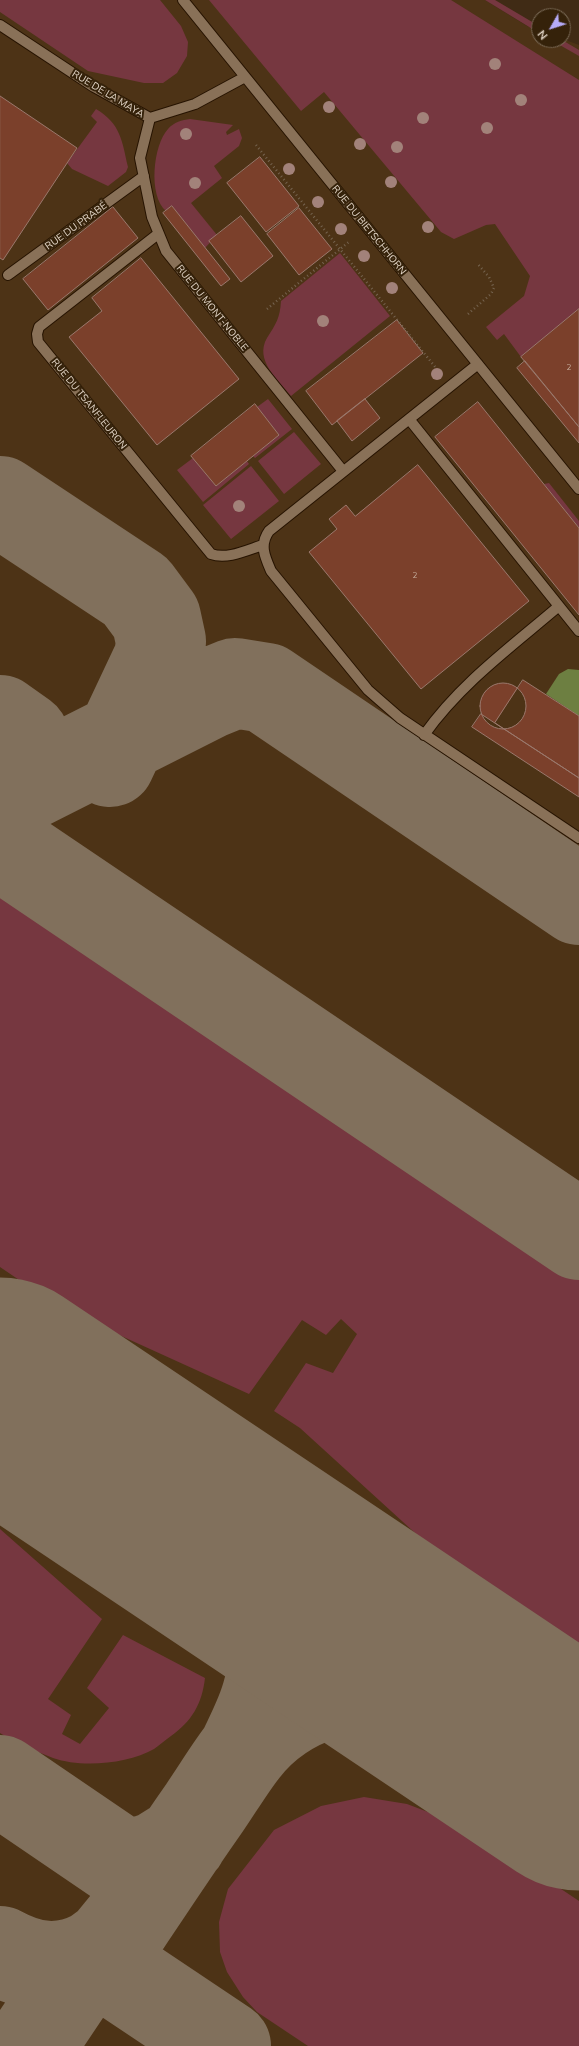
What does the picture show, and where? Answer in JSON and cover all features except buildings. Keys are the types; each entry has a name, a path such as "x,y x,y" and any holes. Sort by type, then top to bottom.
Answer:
{"lane":[{"name":"RUE DU BIETSCHHORN","path":"183,0 579,489"},
{"name":"RUE DE LA MAYA","path":"0,25 94,87 150,118 196,104 245,77"},
{"name":"RUE DU MONT-NOBLE","path":"150,118 140,158 152,217 166,251 343,471"},
{"name":"RUE DU PRABÉ","path":"8,275 144,176"},
{"name":"RUE DU TSANFLEURON","path":"158,234 39,327 37,334 38,342 211,554 218,557 225,556 263,545"},
{"path":"478,364 269,531 264,537 264,555 271,571 368,690 400,718 424,735 579,838"},
{"path":"409,419 579,631"},
{"path":"424,735 450,702 474,678 559,606"}],"path":[{"path":"256,145 440,373"},
{"path":"267,309 367,227"},
{"path":"468,314 491,294 494,288 489,277 476,263"}],"shaded area":[{"path":"0,0 485,0 531,27 531,48 571,48 571,42 579,45 579,2046 0,2046"},
{"path":"0,0 160,0 181,26 188,42 187,56 177,73 163,83 144,83 88,71 0,12"},
{"path":"209,0 451,0 579,80 579,309 521,357 504,334 497,340 486,327 524,296 530,276 495,224 486,225 454,239 441,232 324,92 301,111"},
{"path":"485,0 495,0 531,21 531,28"},
{"path":"571,45 579,50 579,56 565,48 571,48"},
{"path":"96,109 116,127 122,141 128,167 126,172 108,186 72,169 67,163 97,122 91,116"},
{"path":"190,119 233,125 226,132 227,135 239,129 242,138 239,146 214,166 222,178 191,203 217,235 205,248 172,206 166,211 160,204 155,183 156,158 163,137 168,129 175,123"},
{"path":"340,253 390,316 291,396 274,376 265,362 263,354 264,346 277,321 281,301"},
{"path":"268,399 292,429 255,458 253,456 279,435 257,407"},
{"path":"294,432 321,464 284,494 258,461"},
{"path":"193,458 216,486 247,461 249,464 203,502 177,470"},
{"path":"251,466 279,501 231,539 203,505"},
{"path":"549,483 579,521 579,528 544,484"},
{"path":"568,669 579,670 579,716 546,694 559,674"},
{"path":"0,882 11,885 60,915 579,1265 579,1657 471,1584 300,1428 274,1411 306,1363 333,1373 357,1334 341,1319 326,1335 302,1320 249,1394 62,1309 0,1267"},
{"path":"0,1529 102,1619 48,1699 71,1715 62,1734 80,1744 109,1708 87,1688 123,1635 205,1678 204,1687 195,1711 185,1724 154,1749 143,1754 118,1761 90,1764 64,1761 53,1758 26,1747 0,1733"},
{"path":"364,1797 407,1804 470,1828 579,1901 579,2046 308,2046 257,2012 243,1997 227,1972 220,1952 219,1922 228,1889 274,1830 321,1806"}],"taxiway":[{"path":"0,501 136,591 156,618 161,641 159,658 110,762"},
{"path":"0,799 208,694 235,683 266,688 579,900"},
{"path":"0,720 24,737"},
{"path":"0,844 579,1235"},
{"path":"146,1488 193,1522 227,1550 246,1573 261,1605 270,1640 271,1675 268,1690 258,1720 244,1749"},
{"path":"30,2046 83,1967 94,1955 109,1944 127,1922 244,1750 261,1731 281,1716 302,1704 325,1695 349,1689 374,1687 398,1688 423,1692 447,1700 471,1711 516,1736"},
{"path":"0,1780 116,1859 138,1863 158,1856 182,1841"},
{"path":"0,1951 23,1961 46,1966 70,1964 94,1955"},
{"path":"74,1964 102,1967 117,1973 226,2046"}],"runway":[{"path":"0,1390 579,1778"}]}
